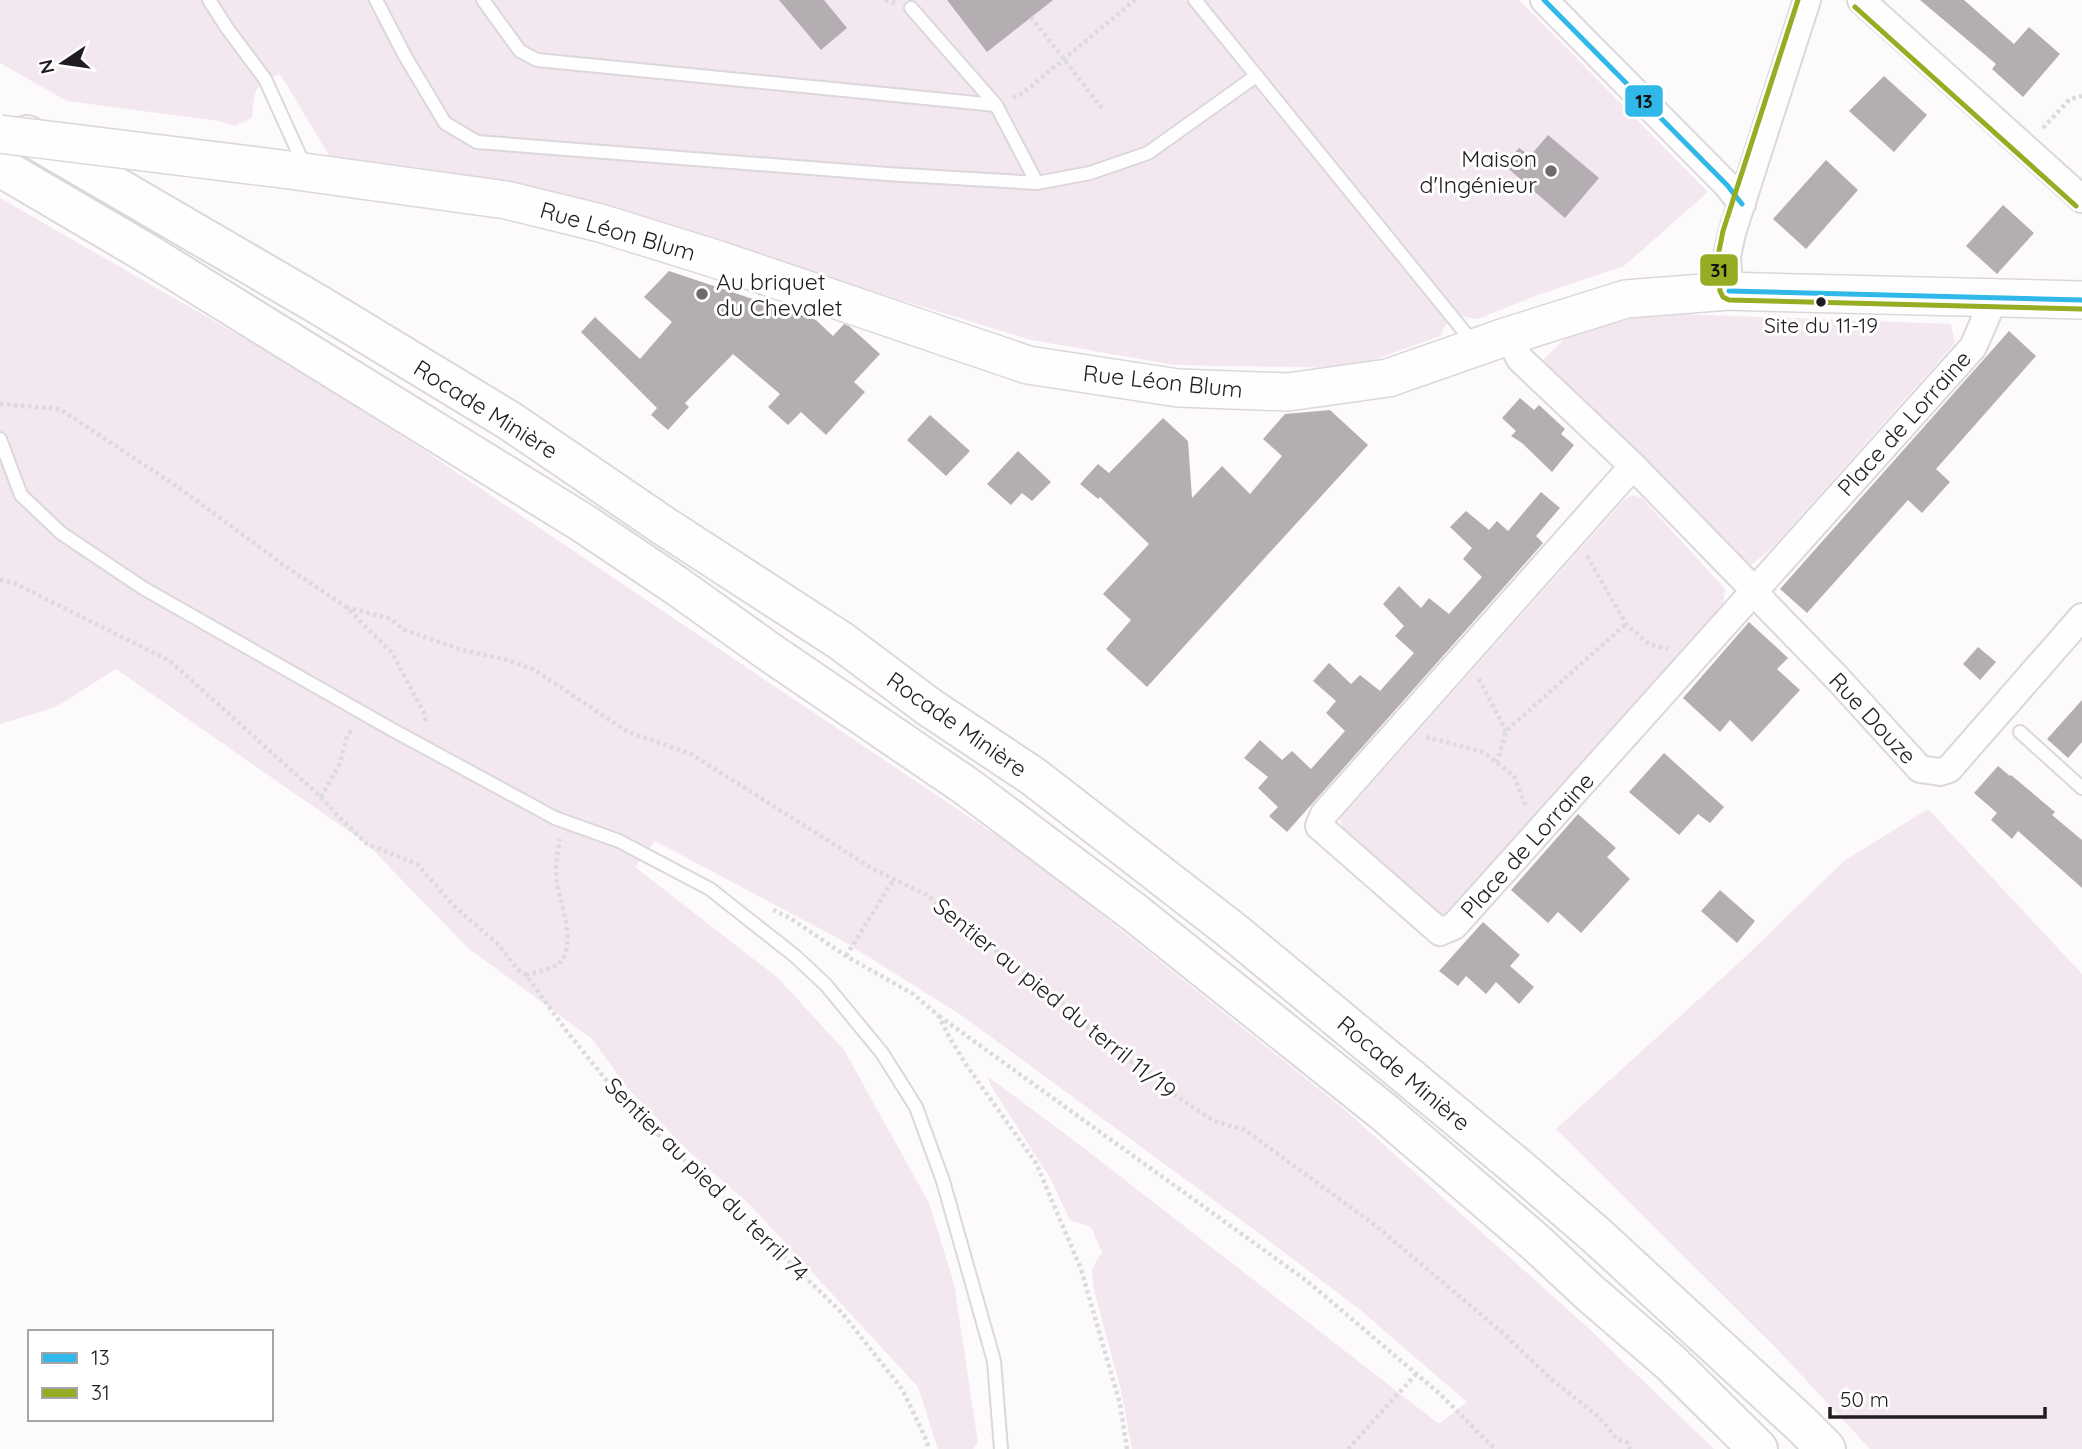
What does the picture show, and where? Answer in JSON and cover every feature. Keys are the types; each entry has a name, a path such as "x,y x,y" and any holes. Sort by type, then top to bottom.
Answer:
{"highway":[{"name":"Rocade Minière","path":"0,120 319,305 510,421 664,526 841,641 929,707 1034,777 1236,933 1516,1166 1596,1235 1826,1449"},
{"name":"Rocade Minière","path":"0,167 148,254 583,523 966,786 1135,913 1385,1113 1670,1362 1758,1449"}],"street":[{"path":"1544,0 1727,185 1742,204"},
{"path":"1729,291 1727,256 1732,233 1807,0"},
{"path":"1861,0 2082,199"},
{"name":"Rue Léon Blum","path":"0,134 506,200 586,220 719,260 1028,365 1178,388 1288,392 1388,377 1626,299 1729,291 2082,300"},
{"name":"Place de Lorraine","path":"1633,466 1324,814 1319,827 1440,932 1454,926 1973,347 1994,299"},
{"name":"Rue Douze","path":"1493,342 1520,359 1633,466 1755,591 1920,769 1940,772 1949,769 2077,632"}],"lane":[{"path":"209,0 265,79 295,172"},
{"path":"376,0 405,56 445,123 477,142 1037,183 1090,173 1148,153 1256,76"},
{"path":"483,0 520,51 537,60 996,105"},
{"path":"1195,0 1256,76 1493,342"},
{"path":"911,8 996,105 1037,183"},
{"path":"0,439 21,495 61,533 143,587 432,752 565,822 619,841 710,889 795,956 818,978 882,1053 916,1107 943,1181 993,1361 1001,1449"},
{"path":"2020,732 2082,788"}],"path":[{"path":"996,105 1023,93 1135,0"},
{"path":"1031,17 1102,108"},
{"path":"2024,148 2070,99 2082,96"},
{"path":"0,404 60,409 185,492 282,564 346,607 392,653 424,713 432,752"},
{"path":"1575,533 1626,624 1649,643 1695,657"},
{"name":"Sentier au pied du terril 74","path":"0,580 12,582 170,661 321,797 337,816 368,844 417,863 455,907 499,945 526,975 568,1033 620,1097 842,1313 902,1389 929,1449"},
{"name":"Sentier au pied du terril 11/19","path":"346,607 391,619 404,630 466,651 504,659 533,669 628,732 691,754 873,869 925,894 973,930 1009,962 1045,986 1120,1056 1160,1078 1176,1096 1214,1121 1245,1130 1376,1226 1504,1334 1552,1380 1600,1417 1617,1439 1628,1443 1630,1449"},
{"path":"1497,763 1506,731 1626,624"},
{"path":"1467,654 1506,731"},
{"path":"321,797 340,763 348,736 363,714"},
{"path":"1399,730 1483,752 1514,776 1537,834"},
{"path":"526,975 557,965 568,947 565,913 557,884 556,856 565,822"},
{"path":"846,956 894,879"},
{"path":"790,918 846,956 913,994 938,1015 1307,1281 1417,1373 1495,1449"},
{"path":"938,1015 967,1066 1035,1163 1046,1188 1081,1269 1120,1404 1127,1449"},
{"path":"1348,1449 1417,1373"}],"shaded area":[{"path":"0,0 1519,0 1708,192 1624,266 1478,319 1451,315 1440,336 1351,368 1175,365 1031,340 685,234 335,165 280,74 260,85 255,95 252,118 235,126 219,121 67,101 0,63"},
{"path":"0,198 282,360 419,447 1036,862 1345,1110 1584,1324 1714,1449 1132,1449 1121,1390 1093,1286 1092,1269 1102,1252 1091,1227 1070,1220 1050,1178 987,1076 1439,1424 1467,1402 1358,1308 961,1015 845,942 655,841 635,867 778,978 844,1050 929,1203 954,1283 978,1443 973,1449 938,1449 918,1387 750,1205 688,1151 626,1086 592,1039 468,948 367,844 116,669 56,707 0,724"},
{"path":"1681,314 1951,324 1955,343 1772,548 1745,570 1542,361 1567,337 1626,319"},
{"path":"1632,495 1642,498 1725,589 1723,605 1449,914 1434,914 1344,832 1340,819 1624,500"},
{"path":"1928,809 2082,974 2082,1449 1870,1449 1777,1349 1556,1129 1742,960 1844,861"}],"building":[{"path":"779,0 824,0 847,28 821,50"},
{"path":"947,0 1053,0 987,52"},
{"path":"1920,0 1964,0 2014,44 2029,27 2060,54 2023,97 1992,69 1996,64"},
{"path":"1884,76 1927,115 1894,152 1849,111"},
{"name":"Maison d'Ingénieur","path":"1548,135 1599,178 1565,218 1504,165 1519,148 1530,156"},
{"path":"1826,160 1858,190 1806,249 1773,219"},
{"path":"2003,205 2034,233 1997,274 1966,246"},
{"path":"669,271 816,320 833,336 844,324 849,326 880,354 854,382 865,392 826,435 801,412 788,425 768,407 780,394 733,354 685,403 689,407 668,430 651,415 657,408 581,332 595,317 640,359 672,322 644,297"},
{"path":"2009,331 2036,356 1936,469 1950,482 1922,513 1908,500 1807,613 1780,589"},
{"path":"1520,398 1534,410 1539,405 1565,429 1561,434 1574,445 1552,472 1511,436 1516,431 1502,418"},
{"path":"1330,410 1368,445 1147,687 1106,649 1131,620 1103,594 1149,544 1100,497 1098,499 1080,484 1098,464 1109,473 1163,418 1188,441 1192,498 1222,466 1250,494 1282,456 1263,439 1285,414"},
{"path":"930,415 970,451 946,476 907,440"},
{"path":"1018,451 1051,482 1032,501 1022,493 1011,505 987,484"},
{"path":"1541,492 1560,508 1536,536 1543,543 1287,832 1269,816 1278,807 1258,788 1268,777 1244,758 1260,740 1282,760 1292,751 1311,769 1345,731 1326,713 1336,701 1313,681 1329,663 1351,684 1360,675 1380,691 1414,653 1395,636 1404,626 1383,604 1399,586 1421,608 1429,598 1449,614 1482,577 1463,559 1472,548 1450,527 1466,511 1489,530 1497,521 1508,531"},
{"path":"1749,622 1788,658 1777,669 1800,690 1752,742 1730,720 1720,732 1683,698"},
{"path":"1978,647 1996,662 1980,680 1963,664"},
{"path":"2082,700 2082,742 2068,758 2047,739"},
{"path":"1664,753 1724,807 1710,823 1698,814 1679,835 1629,792"},
{"path":"1998,766 2055,812 2052,815 2082,840 2082,888 2018,831 2012,839 1991,820 1997,813 1974,793"},
{"path":"1578,814 1616,848 1607,857 1630,879 1581,933 1558,912 1548,923 1511,890"},
{"path":"1720,890 1755,921 1737,943 1701,911"},
{"path":"1483,922 1520,955 1510,966 1534,987 1519,1004 1496,982 1486,994 1466,976 1458,986 1439,971"}],"transit line":[{"name":"13","path":"1544,0 1727,185 1742,204"},
{"name":"31","path":"1798,0 1723,231 1718,256 1720,291 1723,297 1729,300 2082,309"},
{"name":"31","path":"1855,7 2076,206"},
{"name":"13","path":"1729,291 2082,300"}],"place":[{"name":"Maison d'Ingénieur","path":"1551,171"},
{"name":"Au briquet du Chevalet","path":"702,294"},
{"name":"Site du 11-19","path":"1821,302"}]}
